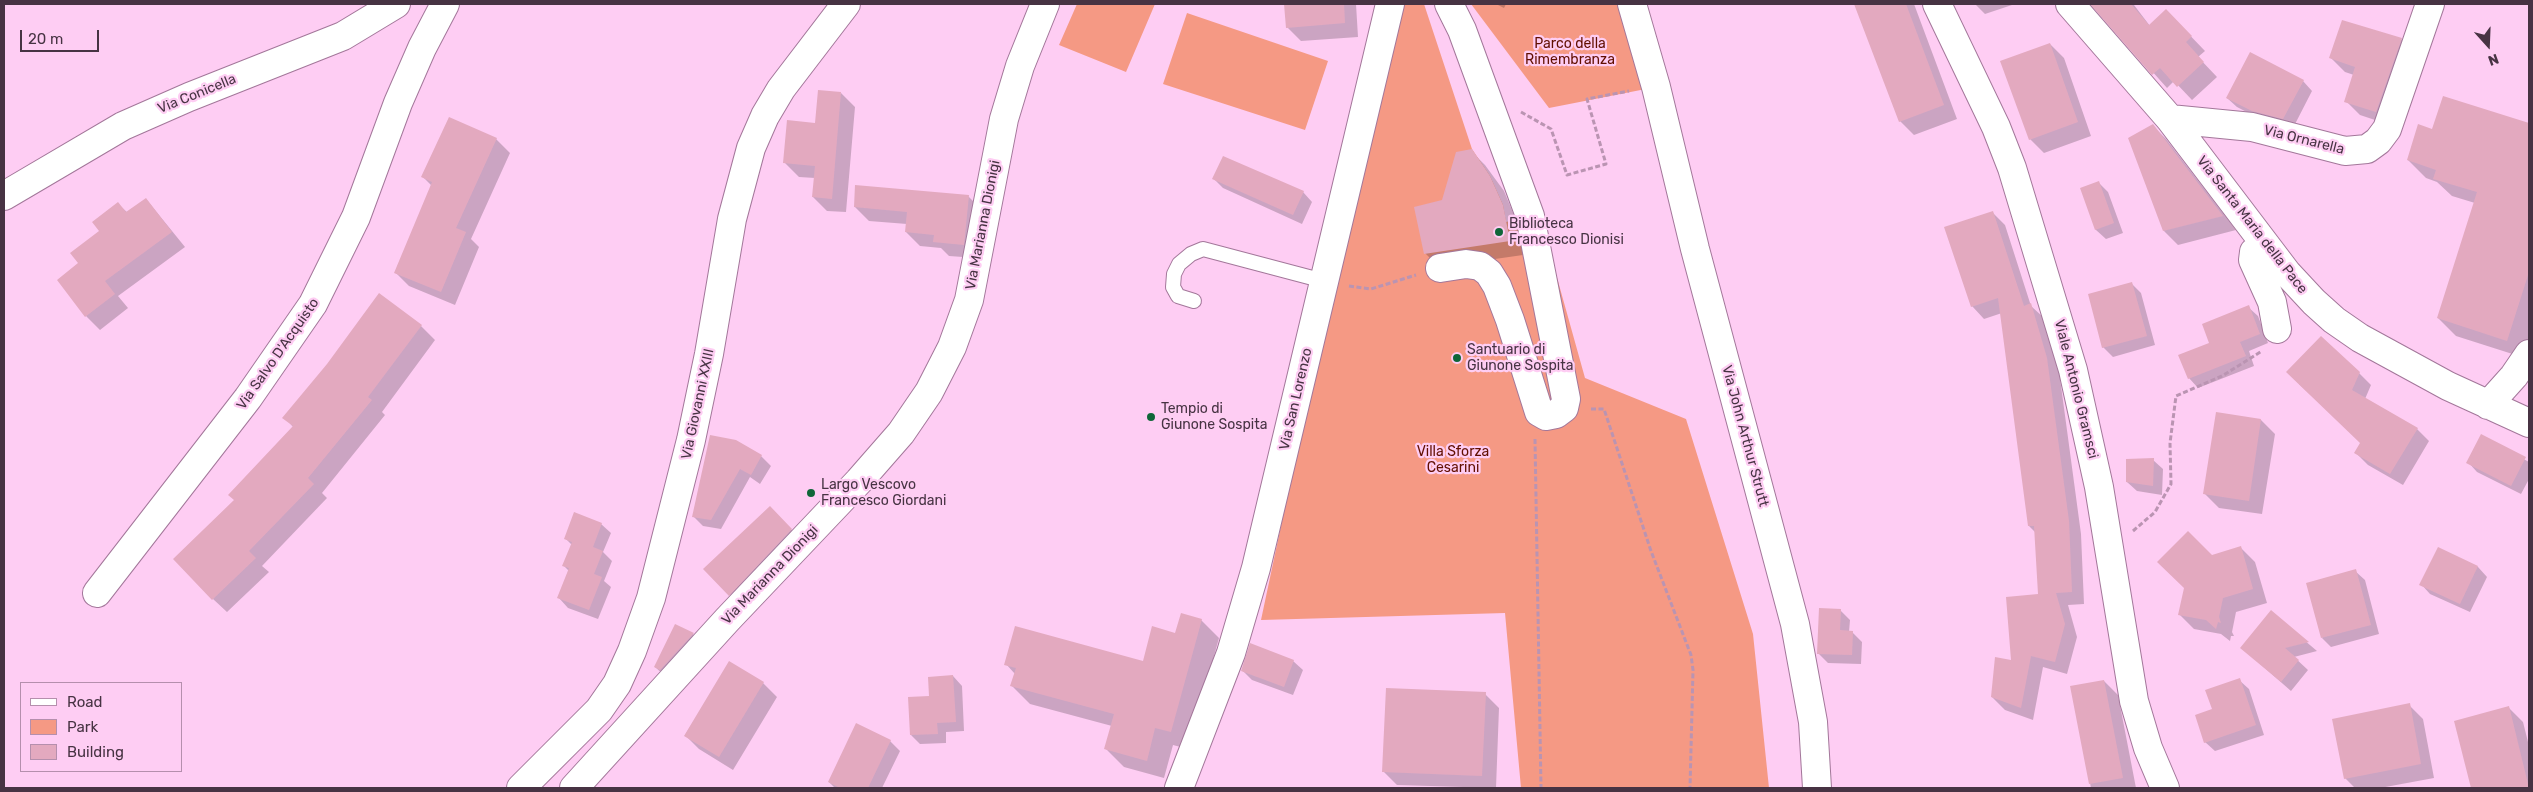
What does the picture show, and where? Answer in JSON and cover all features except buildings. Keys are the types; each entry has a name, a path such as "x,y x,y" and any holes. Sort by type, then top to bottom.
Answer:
{"street":[{"name":"Via Conicella","path":"4,196 123,126 189,97 343,36 396,4"},
{"name":"Via Salvo D'Acquisto","path":"97,593 248,398 313,304 356,217 415,64 445,4"},
{"name":"Via Giovanni XXIII","path":"521,788 599,710 617,684 632,651 651,598 691,440 709,354 732,219 751,148 765,116 781,89 846,4"},
{"name":"Via Marianna Dionigi","path":"574,788 727,620 871,468 902,433 929,392 952,347 967,307 1004,119 1020,66 1045,4"},
{"name":"Via San Lorenzo","path":"1179,788 1238,630 1258,558 1390,4"},
{"path":"1440,268 1466,264 1480,266 1489,273 1497,286 1510,320 1539,412 1546,416 1556,414 1564,408 1566,399 1530,216 1466,39 1449,4"},
{"path":"1612,4 1634,14"},
{"name":"Viale Antonio Gramsci","path":"1937,4 1996,127 2023,200 2075,378 2091,447 2134,700 2148,748 2165,788"},
{"name":"Via Santa Maria della Pace","path":"2070,4 2170,119 2296,284 2325,312 2350,332 2488,405 2529,423"},
{"name":"Via Ornarella","path":"2170,119 2252,127 2345,151 2367,149 2378,141 2387,129 2430,4"},
{"name":"Via John Arthur Strutt","path":"1634,14 1656,87 1695,249 1795,624 1813,722 1816,749 1816,788"},
{"path":"2264,243 2254,252 2253,260 2272,302 2277,329"},
{"path":"2488,405 2514,376 2529,354"}],"lane":[{"path":"1194,301 1178,296 1173,287 1174,274 1179,264 1191,254 1203,249 1324,281"}],"path":[{"path":"1551,129 1567,175 1606,164 1588,99 1656,87"},
{"path":"1324,281 1371,289 1440,268"},
{"path":"2107,536 2131,533 2155,512 2171,484 2170,443 2176,396 2222,376 2270,346 2277,329"},
{"path":"1535,403 1541,788"},
{"path":"1564,408 1604,409 1651,551 1691,655 1693,670 1690,788"}],"green space":[{"path":"1077,4 1155,4 1126,72 1059,45"},
{"name":"Villa Sforza Cesarini","path":"1403,4 1424,4 1472,149 1490,176 1503,205 1506,222 1539,213 1585,378 1686,419 1753,634 1769,788 1521,788 1505,613 1261,620 1334,276 1364,171"},
{"name":"Parco della Rimembranza","path":"1471,4 1639,4 1656,87 1549,108"},
{"path":"1187,13 1328,61 1305,130 1163,84"}],"place":[{"name":"Biblioteca Francesco Dionisi","path":"1499,232"},
{"name":"Santuario di Giunone Sospita","path":"1457,358"},
{"name":"Tempio di Giunone Sospita","path":"1151,417"},
{"name":"Largo Vescovo Francesco Giordani","path":"811,493"}]}
